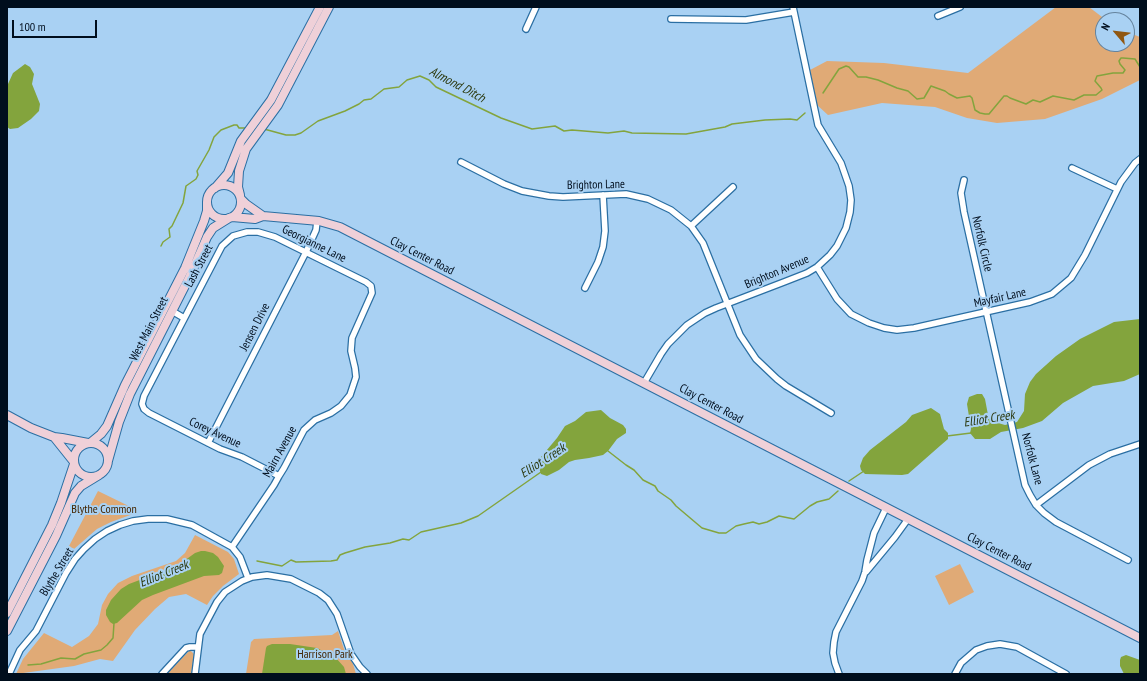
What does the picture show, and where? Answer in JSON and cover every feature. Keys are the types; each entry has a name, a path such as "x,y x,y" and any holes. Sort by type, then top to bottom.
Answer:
{"street":[{"path":"320,7 275,93 243,137 228,173 210,193 208,207 213,214 220,218 230,217 237,213 240,208 238,179 241,162 246,149 282,97 329,7"},
{"path":"526,29 536,7"},
{"path":"938,16 960,7"},
{"path":"671,19 746,20 793,9"},
{"name":"Brighton Avenue","path":"644,383 661,354 679,332 705,313 807,273 817,267 830,255 846,228 851,200 849,186 841,163 818,125 793,9"},
{"name":"Mayfair Lane","path":"817,267 837,299 851,314 869,323 884,328 897,330 912,329 1008,308 1042,298 1052,294 1062,286 1077,269 1117,189 1125,176 1140,159"},
{"name":"Brighton Lane","path":"461,162 504,184 522,191 549,196 626,194 648,199 671,210 691,226 707,251 740,335 752,354 762,366 786,386 831,413"},
{"path":"1072,168 1117,189"},
{"name":"Norfolk Circle","path":"964,180 961,196 986,312"},
{"path":"215,188 224,185 231,186 236,190 240,197"},
{"path":"691,226 733,187"},
{"path":"585,288 598,262 604,242 605,231 603,195"},
{"name":"Clay Center Road","path":"240,197 246,204 263,216"},
{"name":"West Main Street","path":"89,443 101,434 107,426 125,385 185,268 204,221 208,203"},
{"name":"Clay Center Road","path":"230,217 255,219 263,216 317,221 340,227 1140,638"},
{"name":"West Main Street","path":"108,461 119,422 130,394 209,234 213,228 230,217"},
{"name":"Jensen Drive","path":"208,443 306,252 316,230 317,221"},
{"name":"Georgianne Lane","path":"242,233 252,231 270,235 366,282 372,288"},
{"name":"Lash Street","path":"143,406 144,396 222,246 229,239 242,233"},
{"name":"Mairn Avenue","path":"232,547 279,476 307,426 341,406 352,391 356,372 351,354 351,343 355,329 372,295 372,288"},
{"path":"172,311 184,318"},
{"name":"Norfolk Lane","path":"986,312 1025,484 1030,495 1044,513 1056,522 1128,560"},
{"name":"Corey Avenue","path":"143,406 149,413 208,443 242,457 279,476"},
{"path":"7,416 54,438 96,444 105,450 108,461 103,472 76,491 54,541 9,620 7,631"},
{"path":"54,438 74,463 76,470 83,476 90,478 99,475"},
{"path":"7,613 52,525 74,463 76,451 82,445 89,443"},
{"path":"1036,504 1088,465 1110,454 1140,444"},
{"path":"866,572 867,560 874,532 886,508"},
{"name":"Blythe Street","path":"9,674 20,650 36,631 72,563 89,544 107,530 134,521 167,519 192,526 232,547"},
{"path":"839,674 834,658 833,646 836,632 866,572 908,519"},
{"path":"232,547 240,557 248,578"},
{"path":"195,674 202,629 217,602 230,588 248,578 267,575 285,577 296,581 326,597 333,605 337,614 351,654 367,674"},
{"path":"955,674 961,663 976,650 987,646 1000,644 1017,647 1066,674"},
{"path":"162,674 186,648 198,647"}],"green space":[{"path":"1056,7 1089,7 1096,12 1095,52 1135,52 1135,35 1140,37 1140,80 1102,99 1045,119 997,123 967,118 935,107 882,103 828,115 817,105 810,70 827,61 884,63 968,73"},
{"name":"Blythe Common","path":"98,491 137,510 136,513 97,529 74,549 69,546"},
{"path":"195,535 228,552 234,559 239,574 223,586 213,596 207,605 186,594 169,597 135,630 113,661 100,659 74,666 16,674 23,659 44,633 72,647 89,636 98,624 102,605 108,594 118,583 132,576 176,561 185,553"},
{"path":"960,564 974,592 949,605 935,576"},
{"name":"Harrison Park","path":"338,631 344,649 353,664 356,674 246,674 251,642 254,639 332,635"},
{"path":"189,651 194,654 191,674 167,674"}],"water":[{"path":"25,64 30,67 34,74 32,84 40,104 39,111 18,128 10,129 7,127 8,84 13,73"},
{"path":"1140,319 1140,374 1124,381 1093,386 1063,403 1042,421 1023,428 1001,432 990,439 975,439 970,433 971,429 967,404 969,397 982,394 985,399 988,415 991,421 1005,425 1017,422 1024,411 1025,394 1030,382 1036,374 1056,356 1080,339 1114,322"},
{"path":"931,408 940,414 944,429 948,433 948,439 908,474 865,474 861,470 860,466 863,458 870,450 906,422 912,415"},
{"path":"601,410 610,418 623,425 626,429 626,433 617,439 603,455 569,462 559,470 547,476 541,474 539,468 541,457 565,426 575,421 586,412"},
{"path":"201,551 213,553 218,557 224,566 222,573 219,575 204,576 153,595 142,600 117,623 113,624 110,622 106,615 106,610 111,600 121,589 129,584 177,566 195,553"},
{"path":"272,644 290,644 317,648 336,658 344,667 346,674 262,674 266,648"},
{"path":"1126,655 1140,660 1140,674 1124,674 1120,666 1120,660 1121,657"}],"waterway":[{"name":"Almond Ditch","path":"823,93 839,69 846,66 849,67 858,77 878,80 908,91 917,99 924,98 931,86 945,91 957,98 970,96 972,98 975,110 980,113 989,114 1004,96 1026,104 1033,100 1040,102 1053,96 1074,100 1084,95 1096,95 1102,90 1095,81 1097,76 1123,73 1125,70 1120,64 1119,61 1121,58 1135,59 1140,67"},
{"name":"Almond Ditch","path":"264,129 286,135 301,133 318,121 345,111 364,100 371,99 384,89 399,87 407,80 420,76 429,80 436,87 501,118 532,129 555,126 564,131 572,130 608,133 624,131 632,133 686,134 725,127 732,124 765,120 797,120 805,113"},
{"name":"Almond Ditch","path":"161,246 163,242 170,237 169,229 172,226 183,203 186,186 196,179 198,175 197,171 209,150 214,137 221,130 234,125 237,125 239,128 246,128"},
{"name":"Elliot Creek","path":"947,436 971,433"},
{"name":"Elliot Creek","path":"608,451 634,470 643,480 655,486 658,491 671,500 702,528 719,533 726,533 736,526 744,524 753,522 759,524 767,522 779,516 794,519 810,506 817,502 829,499 838,491"},
{"name":"Elliot Creek","path":"849,481 864,471"},
{"name":"Elliot Creek","path":"257,561 282,566 291,560 296,562 331,561 337,560 340,555 365,547 390,543 403,539 409,540 421,532 461,523 478,516 541,472"},
{"name":"Elliot Creek","path":"28,665 41,664 61,658 75,659 84,654 101,650 113,638 114,623"}]}
